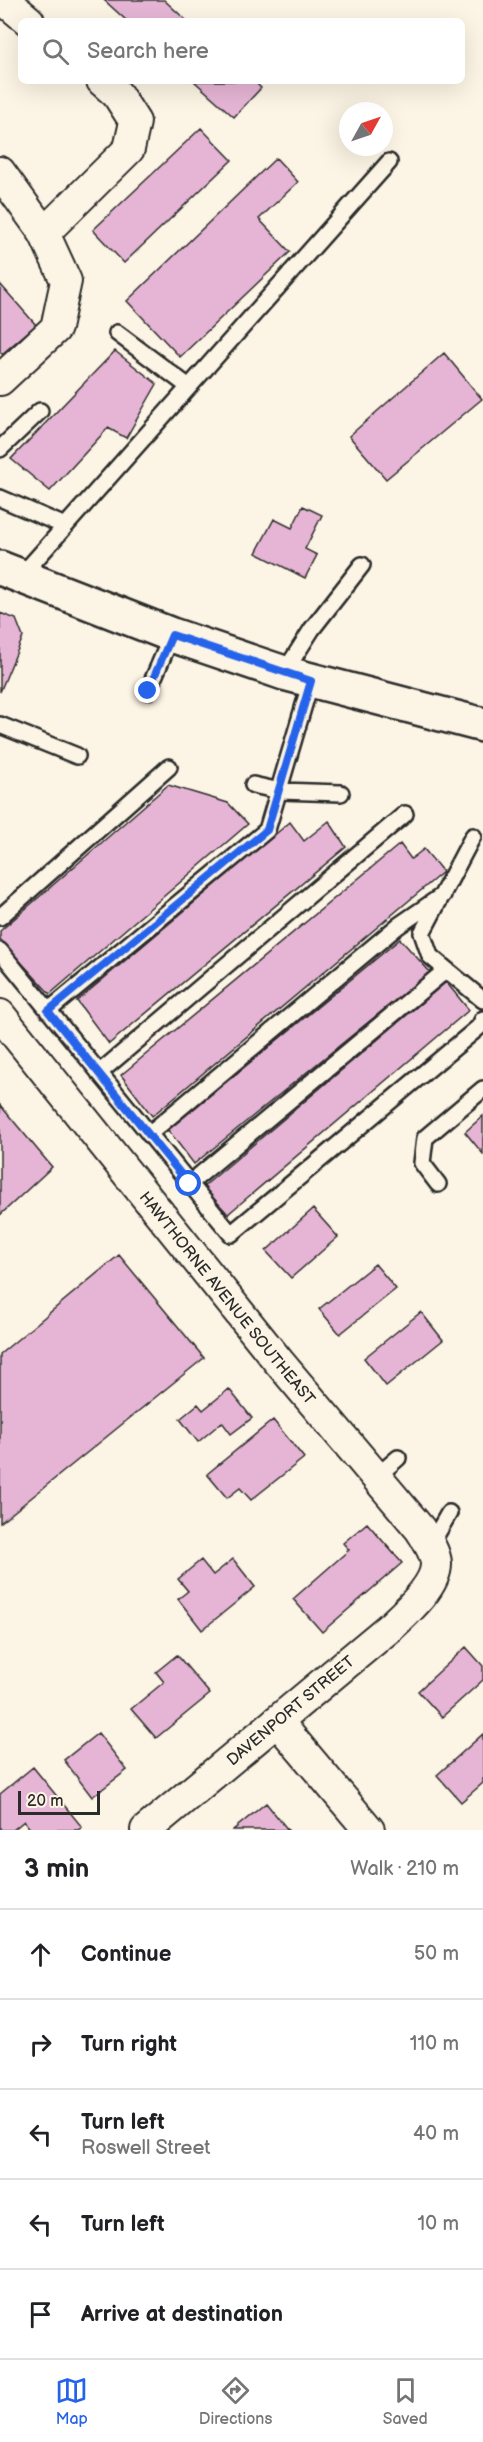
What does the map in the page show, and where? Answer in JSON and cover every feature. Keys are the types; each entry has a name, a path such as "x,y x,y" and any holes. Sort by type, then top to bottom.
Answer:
{"street":[{"path":"4,0 25,18"},
{"path":"44,233 129,149 135,122 117,94 105,84"},
{"path":"0,172 44,233 66,281 56,328 0,380"},
{"path":"11,572 172,635 297,677 483,725"},
{"name":"HAWTHORNE AVENUE SOUTHEAST","path":"0,1015 279,1362 387,1468 430,1546 436,1564 428,1585"},
{"name":"DAVENPORT STREET","path":"146,1830 388,1628 413,1606 428,1585"},
{"path":"277,1722 369,1830"}],"lane":[{"path":"11,572 65,526 389,162"},
{"path":"117,333 189,387"},
{"path":"0,449 40,411"},
{"path":"0,498 65,526"},
{"path":"48,1011 267,830 280,791 297,677 312,629 362,565"},
{"path":"148,691 172,635"},
{"path":"0,725 77,756"},
{"path":"0,917 169,767"},
{"path":"254,785 280,791 341,792"},
{"path":"99,1073 405,814"},
{"path":"473,836 422,933 430,956 483,1000"},
{"path":"149,1134 398,926 443,895"},
{"path":"0,951 231,1234 479,1027 483,1019"},
{"path":"189,1184 446,970"},
{"path":"438,1184 422,1163 425,1138 483,1089"},
{"path":"430,1546 449,1513"}],"building":[{"path":"104,0 164,0 184,18 124,18"},
{"path":"197,84 257,84 261,88 234,117"},
{"path":"201,128 232,160 124,263 93,230"},
{"path":"276,158 298,182 259,219 290,252 180,357 127,301"},
{"path":"0,284 36,325 2,354 0,352"},
{"path":"115,351 157,384 126,438 108,428 50,491 11,459"},
{"path":"444,353 482,399 386,479 349,436"},
{"path":"303,506 322,515 305,549 317,555 305,578 256,553 274,519 292,528"},
{"path":"0,613 16,619 23,637 0,692"},
{"path":"168,785 228,803 248,824 50,994 0,939 0,931"},
{"path":"329,821 346,847 109,1044 77,1001 290,822 304,841"},
{"path":"400,844 411,859 424,849 443,872 152,1116 121,1075"},
{"path":"400,939 430,972 194,1164 168,1130"},
{"path":"446,982 469,1010 228,1214 203,1187"},
{"path":"0,1105 52,1167 0,1215"},
{"path":"483,1116 483,1154 465,1132"},
{"path":"313,1209 338,1237 291,1278 266,1251"},
{"path":"119,1255 204,1358 0,1523 0,1354"},
{"path":"375,1264 396,1289 340,1334 319,1309"},
{"path":"421,1312 443,1340 386,1386 364,1358"},
{"path":"229,1389 252,1418 231,1434 222,1422 198,1442 180,1419 198,1404 203,1410"},
{"path":"273,1420 304,1458 251,1500 240,1488 227,1498 207,1474"},
{"path":"367,1523 402,1563 322,1632 293,1599 349,1550 343,1543"},
{"path":"233,1559 255,1587 202,1630 178,1599 188,1591 178,1579 201,1560 213,1575"},
{"path":"466,1647 483,1666 483,1680 442,1717 418,1691"},
{"path":"177,1655 210,1694 156,1738 131,1709 164,1682 156,1672"},
{"path":"98,1733 127,1770 92,1797 64,1760"},
{"path":"483,1734 483,1783 461,1802 437,1775"},
{"path":"33,1767 82,1827 78,1830 31,1830 24,1821 13,1830 0,1830 0,1794"},
{"path":"266,1803 288,1830 233,1830"}],"route":[{"path":"148,691 172,635 284,674 311,681 267,830 48,1011 189,1184"}]}
